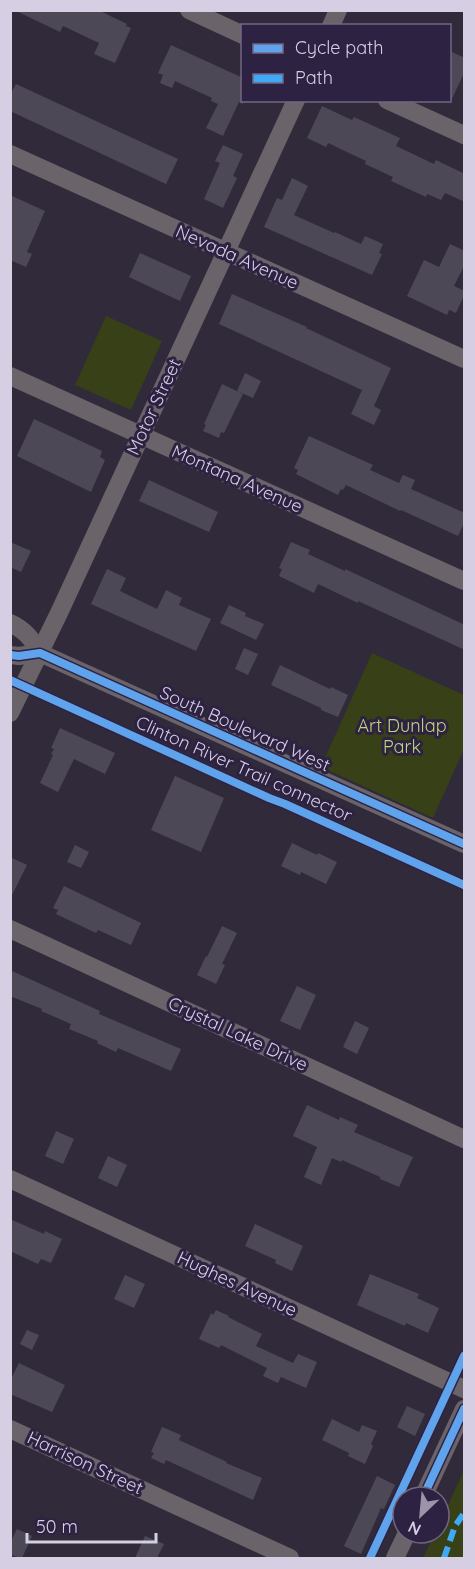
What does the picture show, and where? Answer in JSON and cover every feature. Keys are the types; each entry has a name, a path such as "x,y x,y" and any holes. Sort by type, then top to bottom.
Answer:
{"street":[{"path":"189,10 241,34"},
{"path":"332,24 338,10"},
{"name":"Motor Street","path":"10,713 40,653 295,102"},
{"path":"391,102 465,135"},
{"name":"Nevada Avenue","path":"10,154 465,359"},
{"name":"Montana Avenue","path":"10,376 465,581"},
{"name":"South Boulevard West","path":"10,623 20,627 29,635 40,653"},
{"name":"South Boulevard West","path":"10,655 40,653 465,844"},
{"name":"Crystal Lake Drive","path":"10,929 465,1139"},
{"name":"Hughes Avenue","path":"10,1179 465,1389"},
{"path":"429,1485 465,1408"},
{"name":"Harrison Street","path":"10,1429 290,1558"}],"green space":[{"path":"106,316 162,341 131,410 75,385"},
{"name":"Art Dunlap Park","path":"372,653 464,695 464,749 433,818 321,767"},
{"path":"464,1470 464,1558 423,1558 429,1545 451,1545 451,1499"}],"building":[{"path":"14,10 98,10 131,28 115,63 94,54 99,43 63,26 60,32"},
{"path":"171,45 241,77 241,102 243,104 239,102 223,136 206,128 218,104 211,101 212,98 175,81 172,88 160,83 163,75 158,73"},
{"path":"451,51 465,58 465,71 451,101"},
{"path":"16,84 178,159 166,184 10,111 10,95"},
{"path":"322,106 352,120 354,117 400,138 396,146 434,164 436,160 465,174 465,202 445,193 441,200 427,194 426,197 391,181 393,177 365,164 366,161 328,143 326,147 307,138"},
{"path":"223,145 243,154 233,176 237,178 223,208 204,199 220,163 215,161"},
{"path":"292,178 308,186 294,215 361,244 365,236 383,244 379,253 382,254 372,275 264,227 277,198 282,200"},
{"path":"10,195 45,211 27,252 32,254 26,267 10,260"},
{"path":"450,244 465,251 465,264 454,286 465,293 456,313 449,310 447,315 407,296 424,260 439,267"},
{"path":"140,253 191,276 180,301 129,277"},
{"path":"232,294 391,368 374,406 381,410 374,425 351,414 362,390 219,324"},
{"path":"245,373 261,381 253,398 237,391"},
{"path":"222,384 243,394 224,433 221,432 219,438 203,431"},
{"path":"34,419 102,451 100,457 105,460 91,492 17,456"},
{"path":"309,436 373,465 370,470 399,483 403,475 415,480 411,489 465,513 465,521 458,536 346,485 338,495 296,474 298,470 294,468"},
{"path":"149,480 218,512 209,532 139,501"},
{"path":"10,542 31,551 21,572 10,567"},
{"path":"291,542 310,550 308,554 465,625 465,650 318,584 314,593 279,576 282,569 279,568"},
{"path":"107,569 126,578 120,591 157,609 166,590 182,598 179,605 211,619 196,651 91,604"},
{"path":"229,605 246,613 245,616 264,624 256,640 220,623"},
{"path":"244,648 258,654 248,675 235,669"},
{"path":"280,665 348,695 338,717 271,685"},
{"path":"60,728 115,753 105,774 74,759 58,792 40,783 53,755 51,754 54,749 51,748"},
{"path":"175,776 224,798 201,852 151,830"},
{"path":"292,843 337,862 326,884 301,872 300,875 281,866"},
{"path":"75,845 89,852 81,868 67,862"},
{"path":"10,857 27,865 10,899"},
{"path":"64,886 141,923 131,945 98,930 96,933 56,914 58,910 53,908"},
{"path":"222,926 237,933 222,964 225,965 216,984 197,975"},
{"path":"10,970 100,1011 99,1014 181,1049 171,1071 118,1048 116,1052 97,1043 98,1041 69,1029 71,1024 10,996"},
{"path":"297,986 316,995 300,1030 280,1021"},
{"path":"355,1021 369,1028 357,1054 343,1047"},
{"path":"307,1105 339,1120 340,1117 358,1125 354,1132 413,1157 399,1187 342,1160 341,1162 332,1158 321,1185 304,1177 317,1147 293,1136"},
{"path":"56,1131 74,1139 63,1164 45,1156"},
{"path":"108,1156 127,1165 117,1187 98,1178"},
{"path":"10,1219 62,1239 51,1263 41,1259 38,1264 10,1251"},
{"path":"255,1224 303,1246 292,1271 275,1263 276,1260 245,1246"},
{"path":"370,1274 419,1294 417,1298 439,1308 428,1333 406,1323 405,1326 357,1305"},
{"path":"125,1275 145,1284 134,1308 114,1299"},
{"path":"216,1310 262,1334 256,1346 293,1363 298,1354 317,1362 306,1388 281,1377 278,1383 263,1376 267,1368 221,1345 219,1348 199,1339 211,1313 213,1315"},
{"path":"27,1330 39,1335 32,1350 20,1344"},
{"path":"19,1363 65,1385 52,1412 10,1394 10,1381"},
{"path":"407,1406 425,1414 415,1436 397,1427"},
{"path":"332,1419 359,1432 362,1425 377,1431 365,1464 348,1456 349,1453 322,1440"},
{"path":"162,1427 181,1435 179,1440 262,1478 253,1500 166,1460 164,1464 151,1458 154,1453 151,1452"},
{"path":"377,1476 395,1485 391,1485 391,1494 384,1509 381,1508 361,1554 344,1546"},
{"path":"17,1529 32,1536 22,1558 10,1555 10,1543"},
{"path":"145,1536 164,1544 157,1558 135,1558"}],"marked path":[{"path":"444,1558 455,1526 464,1513"}],"cycle path":[{"name":"Clinton River Trail connector","path":"10,655 40,653 464,844"},
{"name":"Clinton River Trail connector","path":"10,680 464,885"},
{"path":"370,1558 464,1356"},
{"path":"429,1485 464,1409"}]}
